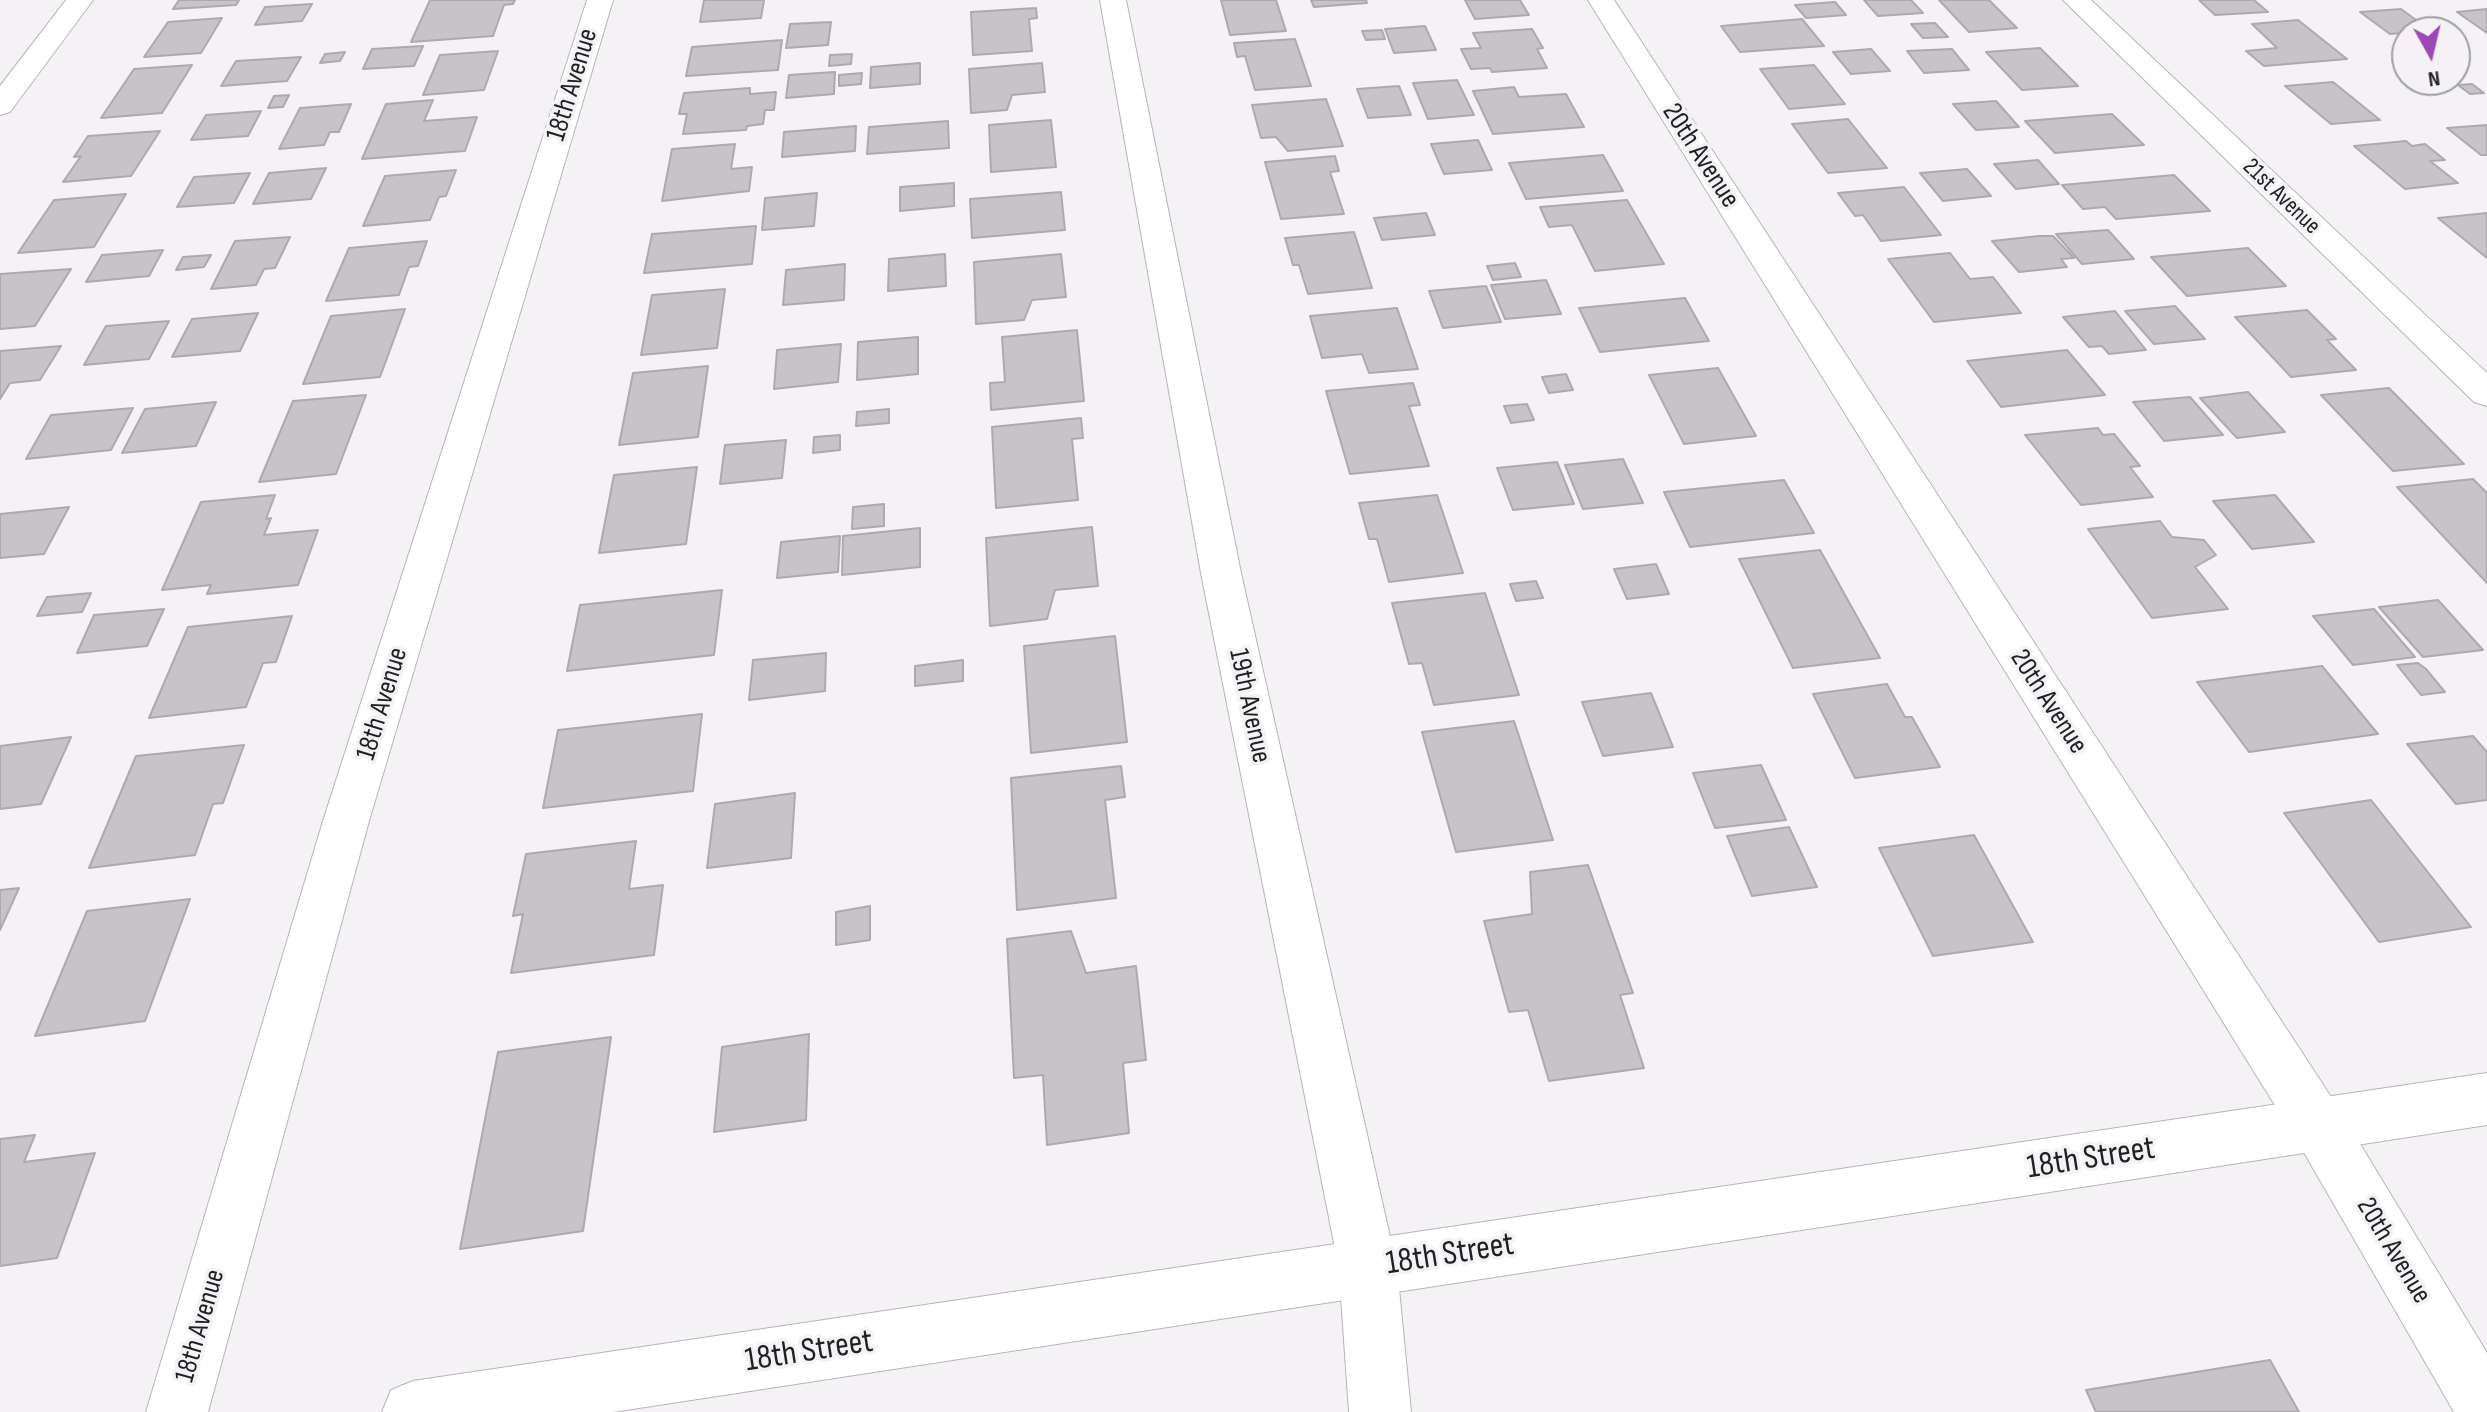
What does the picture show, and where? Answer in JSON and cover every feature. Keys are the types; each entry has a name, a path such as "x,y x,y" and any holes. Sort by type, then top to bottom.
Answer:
{"street":[{"path":"0,106 80,0"},
{"name":"18th Avenue","path":"177,1412 346,821 600,0"},
{"name":"19th Avenue","path":"1113,0 1221,573 1368,1268 1380,1412"},
{"name":"20th Avenue","path":"1601,0 2318,1125 2487,1410"},
{"name":"21st Avenue","path":"2076,0 2487,394"},
{"name":"18th Street","path":"413,1412 2487,1099"}],"building":[{"path":"179,0 239,0 236,5 173,9"},
{"path":"430,0 515,0 513,4 504,5 493,36 411,42"},
{"path":"704,0 764,0 761,18 700,22"},
{"path":"1221,0 1276,0 1286,31 1230,35"},
{"path":"1311,0 1366,0 1367,3 1314,7"},
{"path":"1465,0 1520,0 1529,15 1475,19"},
{"path":"1864,0 1911,0 1923,13 1878,16"},
{"path":"1939,0 1989,0 2017,28 1969,32"},
{"path":"2199,0 2254,0 2268,12 2215,15"},
{"path":"1835,2 1846,15 1806,18 1795,5"},
{"path":"312,4 302,21 255,25 265,7"},
{"path":"1036,8 1037,18 1029,19 1032,51 973,55 971,12"},
{"path":"2401,9 2411,16 2391,16 2390,34 2360,12"},
{"path":"2487,9 2487,33 2471,22 2471,16 2457,12"},
{"path":"222,18 201,53 144,57 168,22"},
{"path":"1802,19 1824,46 1740,52 1721,26"},
{"path":"2298,20 2347,59 2264,66 2246,51 2277,48 2252,24"},
{"path":"831,22 828,45 786,48 790,24"},
{"path":"1935,23 1948,37 1923,38 1911,24"},
{"path":"1425,26 1436,50 1394,53 1385,29"},
{"path":"1532,29 1543,48 1537,49 1547,68 1492,72 1490,68 1471,69 1461,49 1481,48 1473,33"},
{"path":"1382,30 1385,39 1366,40 1362,31"},
{"path":"1295,39 1311,86 1255,90 1245,56 1237,57 1234,43"},
{"path":"782,40 778,70 686,76 692,47"},
{"path":"423,46 414,66 363,69 372,49"},
{"path":"2040,48 2078,86 2022,90 1986,52"},
{"path":"1871,49 1890,71 1851,74 1833,52"},
{"path":"1952,49 1969,70 1924,73 1907,51"},
{"path":"498,51 484,90 423,95 440,55"},
{"path":"345,52 340,61 320,63 325,54"},
{"path":"852,54 851,64 829,66 830,55"},
{"path":"301,57 287,81 221,86 236,61"},
{"path":"920,63 920,84 870,88 871,67"},
{"path":"1042,63 1045,92 1012,95 1007,110 971,113 969,69"},
{"path":"192,65 162,113 101,118 134,69"},
{"path":"1814,65 1845,104 1789,109 1760,69"},
{"path":"835,72 834,94 786,98 789,75"},
{"path":"862,73 861,84 839,86 839,75"},
{"path":"1457,80 1474,115 1428,119 1413,83"},
{"path":"2333,82 2380,120 2331,124 2285,86"},
{"path":"2472,84 2484,93 2471,94"},
{"path":"1399,86 1411,115 1368,118 1357,89"},
{"path":"1514,87 1519,97 1566,94 1584,127 1493,134 1473,91"},
{"path":"750,88 750,94 776,92 774,110 765,110 763,124 747,126 746,130 683,134 687,114 679,114 684,93"},
{"path":"289,95 283,107 268,108 274,96"},
{"path":"1326,99 1343,146 1288,151 1276,137 1261,138 1252,105"},
{"path":"433,100 424,121 477,117 465,151 362,159 386,104"},
{"path":"1996,101 2019,127 1976,130 1953,104"},
{"path":"351,104 339,132 330,132 324,145 279,149 300,108"},
{"path":"261,111 248,136 191,140 206,115"},
{"path":"2112,114 2144,145 2055,153 2025,121"},
{"path":"1848,119 1887,168 1828,173 1792,124"},
{"path":"1051,120 1056,167 991,172 989,125"},
{"path":"948,121 949,148 867,154 869,127"},
{"path":"2487,125 2487,155 2481,155 2447,128"},
{"path":"856,126 855,151 782,157 784,132"},
{"path":"160,131 131,176 63,182 81,156 74,157 88,136"},
{"path":"1478,140 1492,170 1444,174 1431,144"},
{"path":"2406,141 2412,146 2425,144 2445,160 2430,161 2458,183 2405,189 2354,146"},
{"path":"735,144 731,169 752,167 749,191 662,201 672,149"},
{"path":"1603,155 1623,191 1526,199 1509,163"},
{"path":"1335,156 1339,171 1330,172 1344,214 1281,219 1265,162"},
{"path":"2038,160 2059,184 2016,189 1994,164"},
{"path":"326,168 311,199 253,204 269,173"},
{"path":"1967,169 1991,196 1943,201 1920,173"},
{"path":"456,170 446,196 439,197 430,220 363,226 385,176"},
{"path":"250,173 234,203 177,207 194,177"},
{"path":"2174,175 2210,211 2116,219 2105,207 2083,209 2062,185"},
{"path":"954,183 954,206 900,211 900,187"},
{"path":"1904,187 1941,235 1881,241 1863,215 1855,216 1838,193"},
{"path":"1061,192 1065,230 972,238 970,199"},
{"path":"817,193 814,226 762,230 765,198"},
{"path":"126,194 94,247 18,253 54,200"},
{"path":"1627,200 1664,264 1595,271 1572,225 1549,227 1540,207"},
{"path":"1426,213 1435,235 1382,240 1374,218"},
{"path":"2487,213 2487,258 2438,218"},
{"path":"756,226 752,264 644,273 652,234"},
{"path":"2108,230 2134,259 2082,264 2056,234"},
{"path":"1354,232 1372,288 1308,294 1299,265 1293,265 1285,238"},
{"path":"2053,236 2074,258 2061,259 2067,267 2019,272 1992,241"},
{"path":"290,237 275,268 264,269 256,285 211,289 235,241"},
{"path":"427,241 418,266 409,267 399,295 326,301 349,248"},
{"path":"2248,248 2286,286 2187,296 2151,257"},
{"path":"163,250 149,276 86,282 102,255"},
{"path":"1950,253 1970,279 1993,277 2021,313 1934,322 1888,259"},
{"path":"945,254 946,286 888,291 889,259"},
{"path":"1061,254 1066,297 1032,300 1024,320 976,324 974,262"},
{"path":"211,255 204,267 176,270 183,257"},
{"path":"1515,263 1521,277 1493,280 1487,266"},
{"path":"845,264 844,300 783,305 786,270"},
{"path":"71,269 35,326 0,329 0,274"},
{"path":"1546,280 1561,314 1505,319 1491,285"},
{"path":"1486,286 1501,322 1443,328 1429,291"},
{"path":"725,289 717,348 641,355 652,295"},
{"path":"1685,298 1709,341 1600,352 1579,308"},
{"path":"2175,306 2205,339 2154,344 2125,311"},
{"path":"1397,308 1418,369 1369,373 1362,354 1322,358 1310,316"},
{"path":"405,309 380,377 303,384 331,316"},
{"path":"2307,310 2336,339 2327,340 2356,370 2291,377 2235,317"},
{"path":"2115,311 2146,350 2109,354 2102,346 2089,347 2063,317"},
{"path":"258,313 240,351 172,357 192,319"},
{"path":"169,321 149,359 84,365 106,326"},
{"path":"1077,330 1084,401 991,410 990,383 1005,382 1002,337"},
{"path":"918,337 918,374 857,380 858,342"},
{"path":"841,344 838,382 774,389 777,350"},
{"path":"61,346 40,380 10,383 0,399 0,351"},
{"path":"2067,350 2105,395 2001,407 1967,361"},
{"path":"708,366 698,437 619,445 633,373"},
{"path":"1718,368 1756,436 1684,444 1649,375"},
{"path":"1566,374 1573,390 1549,393 1542,377"},
{"path":"1413,383 1420,405 1409,406 1429,466 1350,474 1326,391"},
{"path":"2389,388 2464,464 2393,471 2321,395"},
{"path":"2248,392 2285,432 2237,438 2200,398"},
{"path":"366,395 336,474 259,482 293,401"},
{"path":"2190,397 2223,435 2164,441 2133,402"},
{"path":"216,402 196,446 122,453 145,409"},
{"path":"1527,404 1534,420 1511,423 1504,406"},
{"path":"133,408 111,450 26,459 51,415"},
{"path":"889,409 889,423 856,426 857,412"},
{"path":"1081,418 1083,438 1072,439 1078,500 996,508 992,427"},
{"path":"2098,428 2103,435 2114,434 2140,466 2130,467 2153,497 2081,505 2025,435"},
{"path":"840,435 840,450 813,453 814,437"},
{"path":"786,440 782,478 720,484 725,445"},
{"path":"1623,459 1643,503 1583,509 1565,465"},
{"path":"1557,462 1574,504 1513,510 1497,468"},
{"path":"697,467 686,544 599,553 614,475"},
{"path":"2473,479 2487,493 2487,583 2397,487"},
{"path":"1784,480 1814,533 1690,547 1664,492"},
{"path":"275,495 264,535 318,530 298,585 207,594 211,585 162,590 201,502"},
{"path":"1437,495 1463,573 1389,582 1377,539 1369,539 1359,503"},
{"path":"2275,495 2314,542 2252,549 2213,501"},
{"path":"884,504 884,526 852,529 853,507"},
{"path":"69,507 44,554 0,558 0,514"},
{"path":"2160,521 2172,537 2204,540 2216,555 2195,567 2228,609 2152,618 2088,529"},
{"path":"1092,527 1098,586 1055,590 1047,619 990,626 986,538"},
{"path":"920,528 920,567 842,575 843,536"},
{"path":"840,536 838,572 777,578 781,542"},
{"path":"1820,550 1880,658 1793,668 1739,559"},
{"path":"1656,564 1669,594 1627,599 1614,569"},
{"path":"1536,581 1543,598 1516,601 1510,584"},
{"path":"722,590 714,655 567,671 580,605"},
{"path":"91,593 82,612 37,616 47,597"},
{"path":"1485,593 1519,695 1434,705 1422,663 1409,664 1392,603"},
{"path":"2438,600 2483,650 2423,657 2379,607"},
{"path":"164,609 147,646 77,653 94,615"},
{"path":"2374,609 2415,657 2353,665 2313,616"},
{"path":"292,616 276,662 263,663 246,707 149,718 188,627"},
{"path":"1115,636 1127,742 1031,753 1024,646"},
{"path":"826,653 825,691 749,700 753,660"},
{"path":"963,660 963,681 915,686 915,666"},
{"path":"2418,663 2445,692 2421,695 2397,665"},
{"path":"2322,666 2378,734 2249,752 2197,682"},
{"path":"1887,684 1905,717 1912,717 1940,767 1855,778 1813,694"},
{"path":"1651,693 1673,747 1603,756 1582,702"},
{"path":"702,714 693,791 543,808 558,730"},
{"path":"1514,721 1553,840 1456,852 1422,732"},
{"path":"2473,736 2487,752 2487,800 2456,804 2407,744"},
{"path":"71,737 41,804 0,809 0,746"},
{"path":"244,745 223,803 213,804 195,855 89,868 136,756"},
{"path":"1761,765 1786,820 1715,828 1693,773"},
{"path":"1121,766 1125,797 1105,800 1116,898 1017,910 1011,778"},
{"path":"795,793 791,858 707,868 715,804"},
{"path":"2371,800 2471,927 2379,942 2284,813"},
{"path":"1789,827 1817,887 1752,896 1727,836"},
{"path":"1974,835 2033,942 1933,956 1879,848"},
{"path":"636,841 629,889 663,885 654,955 511,973 523,914 513,916 526,854"},
{"path":"1588,865 1633,993 1620,995 1644,1068 1549,1081 1528,1010 1509,1012 1484,921 1532,914 1530,872"},
{"path":"19,888 0,930 0,890"},
{"path":"190,899 145,1021 35,1036 87,911"},
{"path":"870,906 870,940 836,945 836,912"},
{"path":"1071,931 1086,973 1136,966 1146,1060 1123,1063 1129,1133 1047,1145 1043,1075 1014,1078 1007,939"},
{"path":"809,1034 806,1120 714,1132 722,1047"},
{"path":"611,1037 583,1231 460,1249 498,1052"},
{"path":"35,1135 24,1162 95,1153 57,1258 0,1266 0,1139"},
{"path":"2270,1360 2299,1412 2096,1412 2086,1390"}]}
